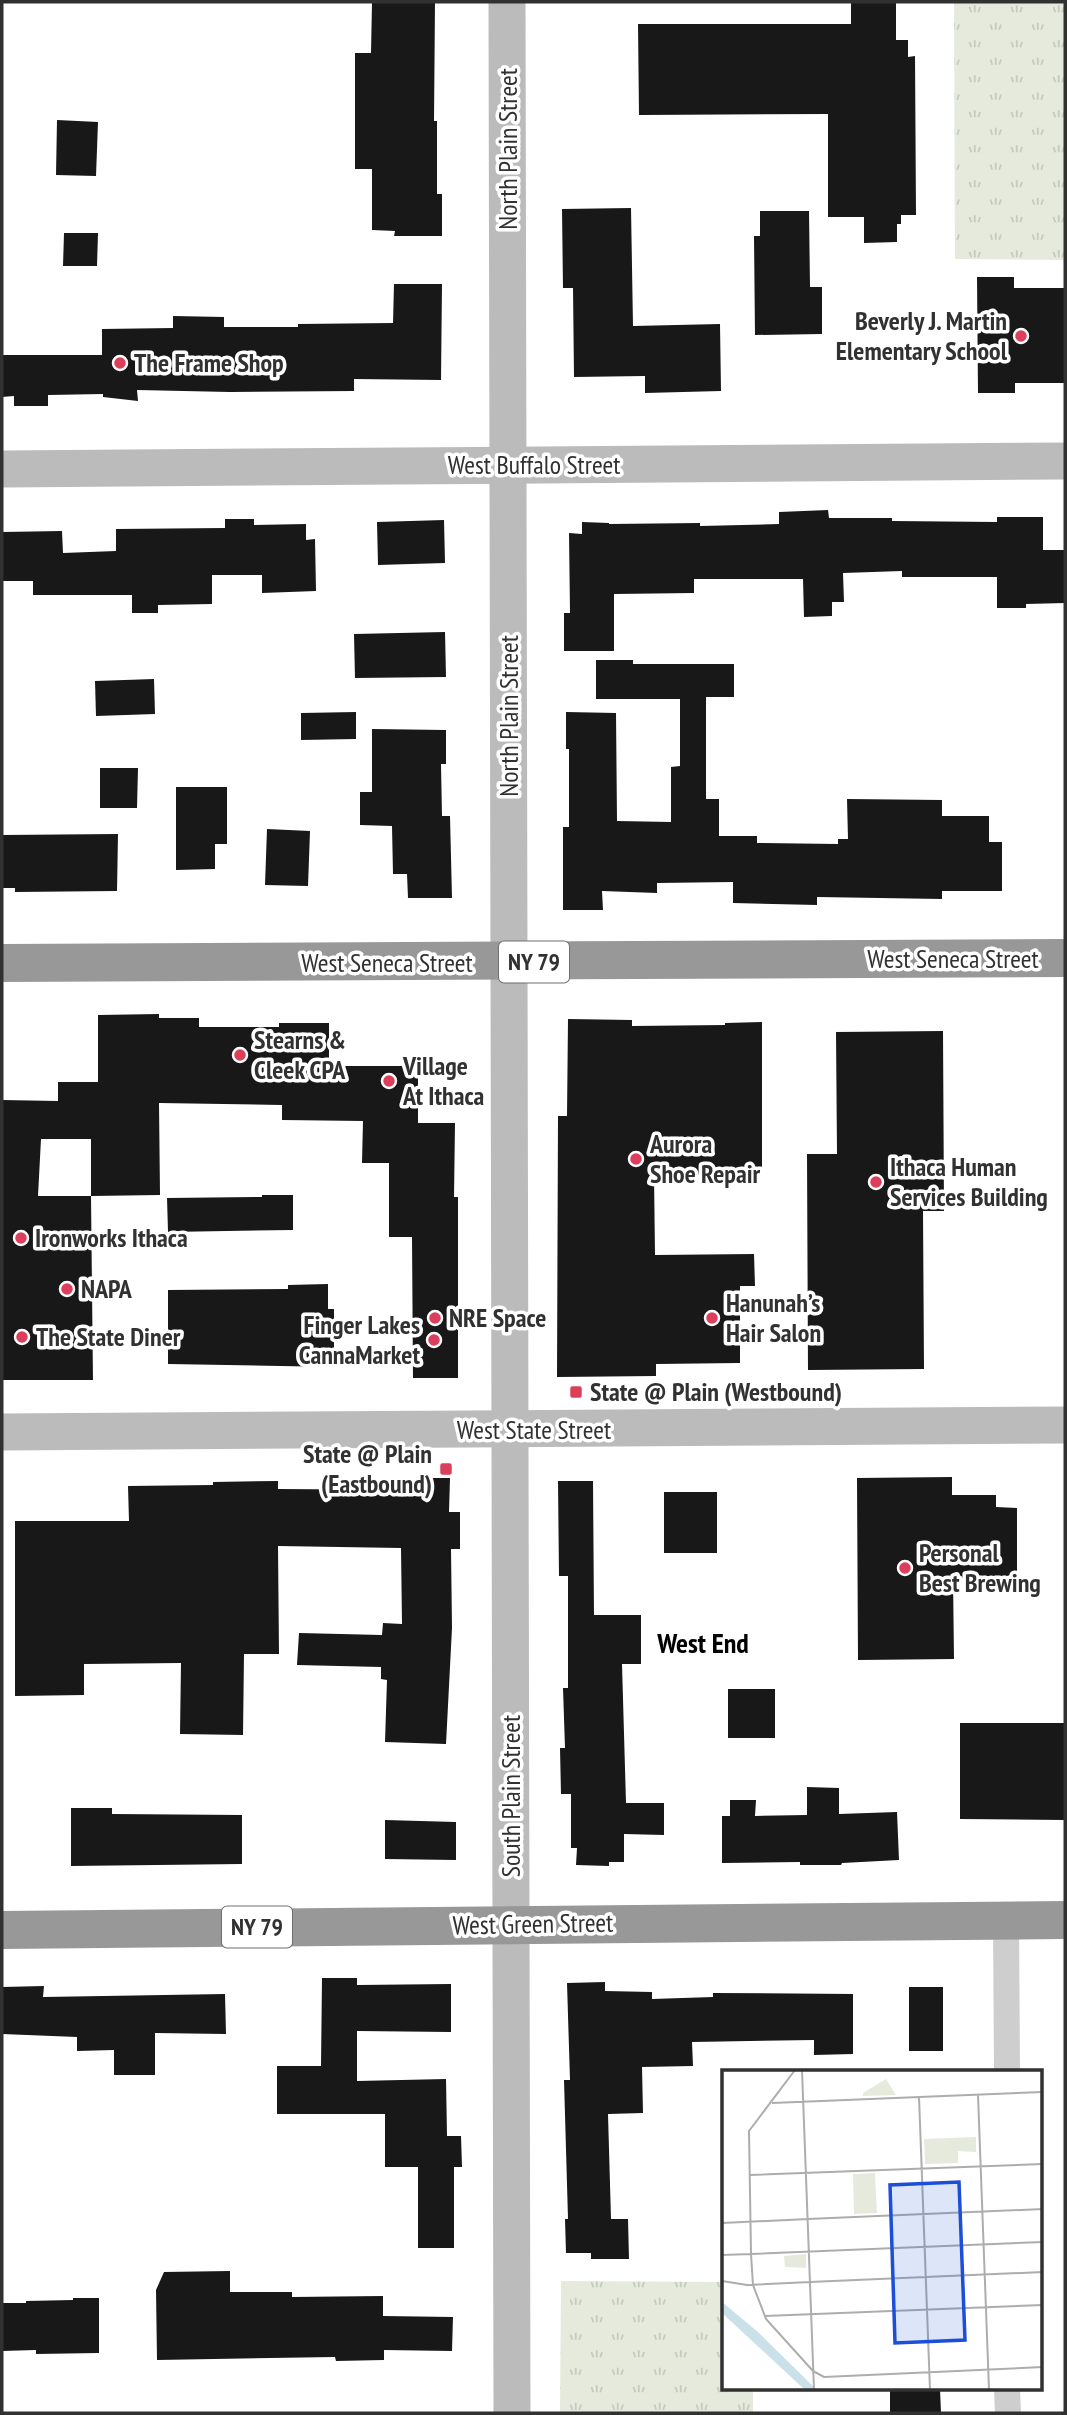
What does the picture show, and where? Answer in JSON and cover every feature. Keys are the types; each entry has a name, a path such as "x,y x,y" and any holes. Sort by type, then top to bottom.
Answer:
{"highway":[{"name":"West Seneca Street","path":"2,963 1065,958"},
{"name":"West Green Street","path":"2,1930 1065,1920"}],"street":[{"name":"North Plain Street","path":"507,2 511,1430"},
{"name":"West Buffalo Street","path":"2,469 1065,461"},
{"name":"West State Street","path":"2,1433 1065,1426"},
{"name":"South Plain Street","path":"511,1430 512,2413"},
{"path":"1006,1920 1007,2070"},
{"path":"1007,2390 1007,2413"}],"green space":[{"path":"954,2 1065,2 1065,260 955,259"},
{"path":"561,2281 722,2282 722,2390 753,2390 753,2413 560,2413"}],"building":[{"path":"372,2 435,2 434,121 437,121 437,194 442,194 442,236 394,236 395,231 372,230 372,169 355,169 355,53 371,53"},
{"path":"851,2 896,2 896,40 908,40 908,57 915,56 916,215 901,215 901,224 897,224 897,242 864,243 864,217 828,217 828,114 639,115 638,24 851,24"},
{"path":"57,120 98,122 96,176 56,175"},
{"path":"631,208 633,326 720,324 721,391 645,393 645,376 574,377 573,288 563,288 562,209"},
{"path":"760,211 809,211 810,287 822,287 822,334 755,335 754,236 760,236"},
{"path":"64,233 98,233 97,266 63,266"},
{"name":"Beverly J. Martin Elementary School","path":"977,277 1014,277 1014,288 1065,288 1065,383 1015,383 1015,393 978,393"},
{"path":"394,284 442,284 441,380 354,379 354,391 137,390 138,401 103,397 103,394 48,395 48,406 14,406 14,396 2,397 2,355 102,355 102,329 173,328 173,316 224,317 224,327 393,323"},
{"path":"828,510 829,518 892,518 892,521 997,522 997,517 1043,517 1043,550 1065,550 1065,603 1026,604 1026,608 997,608 997,577 902,577 902,571 843,573 844,602 832,602 832,616 804,617 803,579 694,579 694,593 614,594 614,651 564,651 564,613 570,613 569,533 582,534 582,522 700,523 700,526 779,524 779,512"},
{"path":"225,519 254,519 254,525 306,524 306,540 315,539 316,591 262,593 262,575 212,575 212,604 158,605 158,613 132,613 132,595 33,595 33,581 2,581 2,532 62,531 63,553 116,551 116,529 225,528"},
{"path":"444,520 445,563 378,565 377,522"},
{"path":"445,632 446,677 355,678 354,634"},
{"path":"596,660 633,660 633,664 734,664 734,697 706,697 706,799 719,799 719,836 757,836 757,843 838,844 838,839 848,839 847,799 942,800 942,816 989,816 989,842 1002,842 1002,891 942,891 942,899 817,897 817,905 733,903 733,882 657,883 657,893 602,891 603,910 563,910 563,827 569,827 566,712 616,713 617,821 671,822 671,767 680,766 680,699 596,699"},
{"path":"154,679 155,714 96,716 95,681"},
{"path":"356,712 356,739 301,740 301,713"},
{"path":"372,729 446,730 446,764 441,764 442,816 450,816 452,898 408,898 407,874 393,874 392,826 360,825 360,792 372,792"},
{"path":"100,768 138,768 137,808 100,808"},
{"path":"176,787 227,787 227,844 215,844 215,869 176,870"},
{"path":"267,829 310,831 308,886 265,885"},
{"path":"118,834 117,891 15,892 15,888 2,888 2,835"},
{"path":"159,1014 159,1018 199,1018 199,1027 279,1027 279,1023 329,1023 329,1066 418,1066 418,1123 455,1123 454,1197 458,1197 458,1378 413,1378 412,1237 389,1237 389,1163 362,1163 363,1121 282,1120 282,1105 159,1103 160,1195 91,1196 93,1380 2,1380 2,1100 58,1101 58,1082 98,1082 98,1015","holes":["41,1139 91,1139 91,1196 38,1196"]},
{"path":"568,1019 632,1020 632,1026 762,1022 762,1174 654,1175 655,1255 754,1254 755,1286 740,1286 740,1363 656,1364 656,1376 557,1377 558,1116 567,1116"},
{"name":"Ithaca Human Services Building","path":"943,1031 944,1211 923,1211 924,1369 808,1370 807,1154 837,1154 836,1032"},
{"path":"293,1195 293,1230 168,1232 167,1198"},
{"path":"328,1284 328,1309 334,1309 334,1367 168,1364 168,1290 288,1289 288,1285"},
{"name":"Personal Best Brewing","path":"952,1477 952,1495 996,1495 996,1507 1017,1508 1017,1578 953,1578 954,1659 858,1660 857,1478"},
{"path":"417,1478 450,1478 449,1512 460,1512 460,1549 451,1549 452,1628 446,1744 385,1742 387,1680 381,1679 381,1667 297,1665 299,1633 382,1635 383,1623 402,1624 401,1548 278,1546 279,1654 244,1654 243,1735 180,1734 181,1663 84,1664 84,1695 15,1696 15,1521 129,1521 128,1486 278,1481 278,1489 417,1490"},
{"path":"558,1481 593,1481 594,1615 641,1615 641,1664 622,1664 626,1803 664,1803 664,1835 624,1834 624,1862 609,1862 609,1866 576,1865 577,1848 571,1848 571,1794 561,1794 560,1748 565,1748 563,1688 568,1688 568,1576 559,1576"},
{"path":"664,1492 717,1492 717,1553 664,1553"},
{"path":"728,1689 775,1689 775,1738 728,1738"},
{"path":"960,1723 1065,1723 1065,1820 960,1819"},
{"path":"807,1787 839,1788 839,1814 897,1812 899,1860 841,1865 800,1865 800,1862 722,1863 722,1816 730,1816 730,1800 756,1800 755,1816 807,1815"},
{"path":"71,1808 112,1808 112,1814 242,1815 242,1864 71,1866"},
{"path":"385,1820 456,1822 456,1860 385,1859"},
{"path":"322,1978 357,1978 357,1985 451,1984 451,2032 357,2031 357,2081 446,2079 447,2136 461,2136 462,2167 454,2167 454,2248 418,2248 418,2167 385,2167 385,2114 277,2114 277,2066 321,2066"},
{"path":"605,1982 605,1991 652,1992 652,1999 713,1997 713,1993 853,1994 853,2054 814,2055 814,2040 692,2042 693,2066 642,2067 643,2113 608,2114 611,2219 628,2219 629,2259 591,2259 591,2253 566,2253 565,2219 568,2219 564,2080 570,2080 567,1983"},
{"path":"44,1986 43,1997 225,1994 226,2034 155,2033 155,2075 114,2075 114,2050 77,2051 77,2037 2,2034 2,1987"},
{"path":"909,1987 943,1987 943,2051 909,2051"},
{"path":"230,2271 230,2292 292,2292 292,2297 383,2296 383,2316 453,2317 452,2351 384,2350 384,2360 336,2361 335,2357 157,2360 156,2290 164,2272"},
{"path":"99,2298 99,2353 36,2354 36,2350 2,2351 2,2303"},
{"path":"890,2390 940,2390 941,2413 890,2413"}],"place":[{"name":"Beverly J. Martin Elementary School","path":"1021,336"},
{"name":"The Frame Shop","path":"120,363"},
{"name":"Stearns & Cleek CPA","path":"240,1055"},
{"name":"Village At Ithaca","path":"389,1081"},
{"name":"Aurora Shoe Repair","path":"636,1159"},
{"name":"Ithaca Human Services Building","path":"876,1182"},
{"name":"Ironworks Ithaca","path":"21,1238"},
{"name":"NAPA","path":"67,1289"},
{"name":"NRE Space","path":"435,1318"},
{"name":"Hanunah’s Hair Salon","path":"712,1318"},
{"name":"The State Diner","path":"22,1337"},
{"name":"Finger Lakes CannaMarket","path":"434,1340"},
{"name":"State @ Plain (Westbound)","path":"576,1392"},
{"name":"State @ Plain (Eastbound)","path":"446,1469"},
{"name":"Personal Best Brewing","path":"905,1568"}],"district":[{"name":"West End","path":"703,1643"}]}
